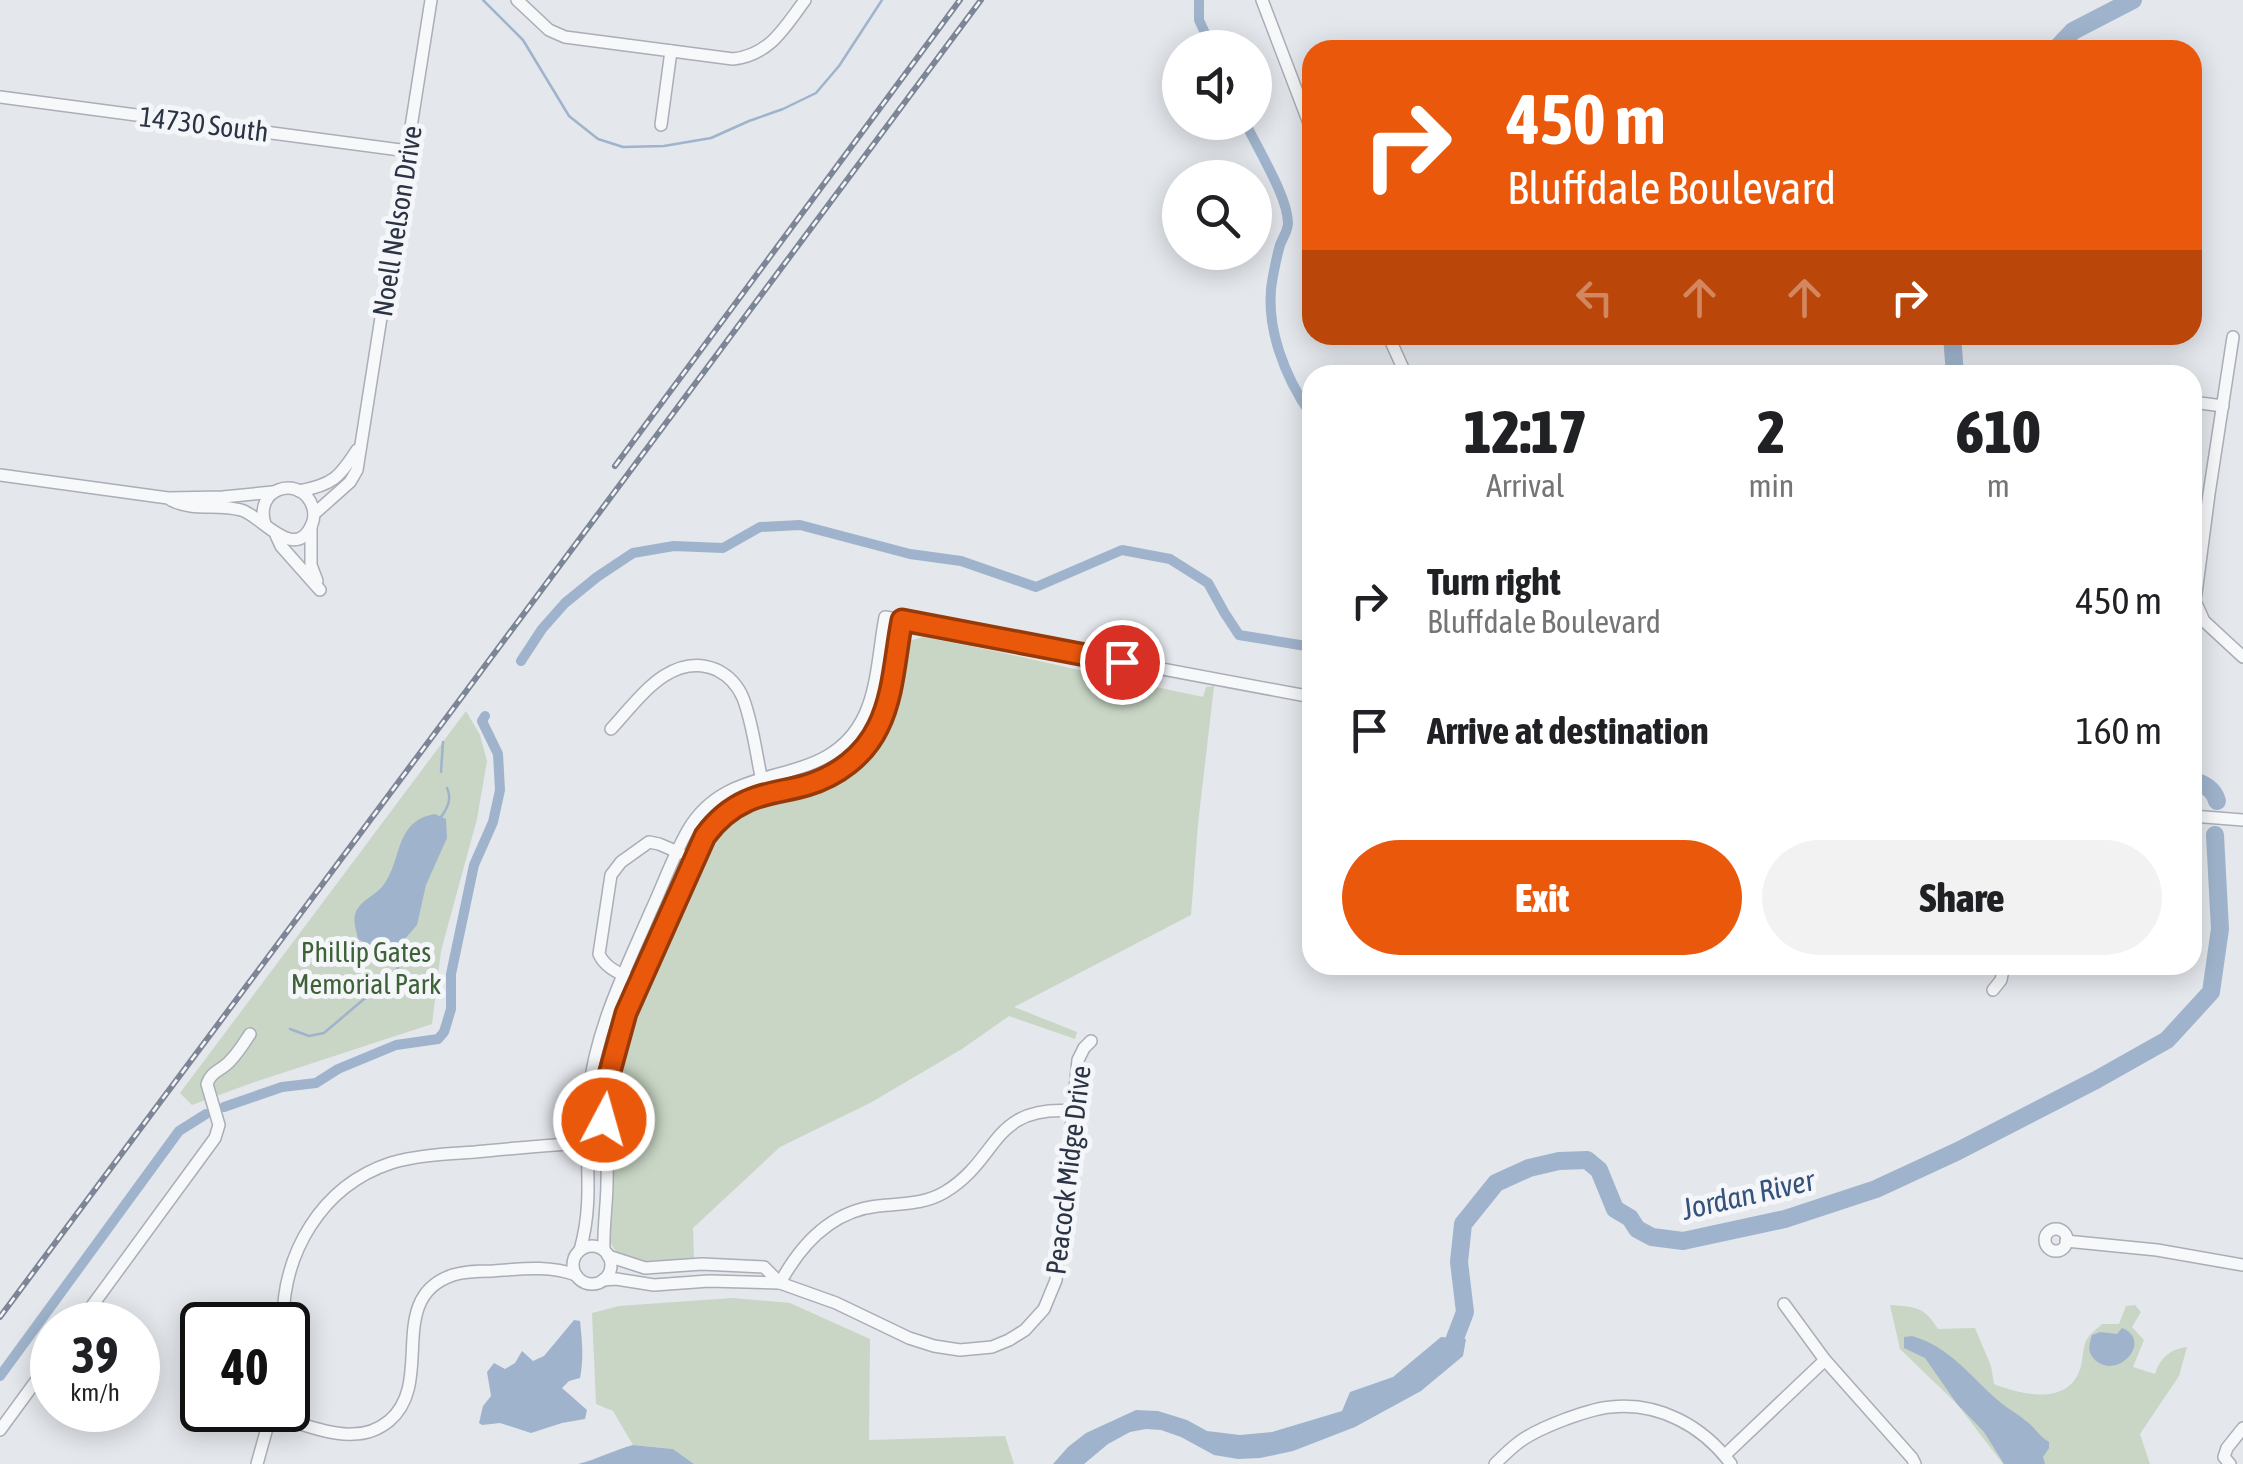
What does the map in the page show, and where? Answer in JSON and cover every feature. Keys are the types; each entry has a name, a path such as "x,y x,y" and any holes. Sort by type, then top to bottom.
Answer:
{"street":[{"name":"Noell Nelson Drive","path":"312,520 357,470 432,0"},
{"path":"518,0 543,26 557,34 725,59 755,54 774,41 805,0"},
{"path":"1262,0 1302,105"},
{"path":"662,125 671,52"},
{"name":"14730 South","path":"0,97 408,150"},
{"path":"2202,543 2233,337"},
{"path":"2202,403 2223,406"},
{"name":"Noell Nelson Drive","path":"299,490 335,480 362,442"},
{"path":"0,475 168,498 223,498 285,488 299,490 309,498 311,565 320,590 276,535 243,510 182,506 168,498"},
{"path":"265,524 262,506 273,492"},
{"path":"276,535 296,538 312,520"},
{"path":"576,1275 573,1266 586,1227 588,1106 594,1062 606,1017 678,852 695,820 713,801 761,778 821,761 840,748 854,732 870,698 884,617 1302,695"},
{"path":"2202,617 2243,657"},
{"path":"310,1423 348,1434 365,1432 382,1426 401,1408 408,1392 414,1319 423,1298 449,1276 547,1268 576,1275 588,1284 603,1280 610,1266 606,1253 605,1141 609,1075 639,983 693,860 718,820 743,802 834,774 870,742 888,701 902,620"},
{"path":"611,729 669,672 695,666 714,669 732,680 743,699 765,795"},
{"path":"2202,817 2241,820"},
{"path":"639,983 606,965 599,950 611,874 646,844 660,844 693,860"},
{"path":"1993,990 2002,975"},
{"path":"95,1302 216,1138 219,1125 209,1078 230,1062 250,1034"},
{"name":"Peacock Midge Drive","path":"603,1280 654,1285 723,1280 780,1283 934,1346 982,1349 1009,1340 1038,1317 1056,1280 1078,1060 1091,1041"},
{"path":"780,1283 806,1244 837,1218 868,1208 934,1198 966,1175 1013,1122 1044,1110 1073,1111"},
{"path":"285,1302 287,1278 300,1241 323,1207 358,1179 381,1167 421,1156 605,1141"},
{"path":"2066,1241 2157,1250 2243,1265"},
{"path":"547,1268 592,1246 606,1253"},
{"name":"Peacock Midge Drive","path":"606,1253 652,1269 702,1264 764,1267 780,1283"},
{"path":"1784,1304 1825,1360 1915,1464"},
{"path":"1495,1464 1519,1441 1549,1425 1621,1406 1660,1411 1687,1423 1728,1460 1825,1360"},
{"path":"0,1430 30,1390"},
{"path":"2227,1461 2227,1448 2243,1428"},
{"path":"257,1464 266,1432"}],"green space":[{"path":"923,637 1203,697 1206,687 1214,686 1191,915 1014,1007 1077,1032 1075,1039 1009,1016 962,1049 870,1103 780,1147 693,1228 694,1259 648,1262 625,1257 611,1243 609,1232 618,1076 637,1011 705,854 717,834 739,813 822,788 863,762 887,726 909,641"},
{"name":"Phillip Gates Memorial Park","path":"466,711 480,735 487,761 477,819 441,951 432,1024 192,1105 180,1093"},
{"path":"732,1298 790,1303 870,1339 869,1440 1005,1436 1014,1464 694,1464 673,1449 633,1445 613,1411 596,1404 592,1313 619,1306"},
{"path":"1890,1305 1918,1309 1938,1329 1975,1328 1994,1384 2041,1394 2063,1390 2072,1383 2089,1336 2102,1324 2119,1324 2126,1306 2135,1305 2141,1312 2132,1327 2144,1340 2133,1367 2155,1374 2166,1355 2187,1347 2179,1376 2140,1434 2150,1464 2003,1464 1957,1404 1900,1349"}],"water":[{"path":"435,814 446,819 447,838 426,885 417,925 397,948 377,949 358,939 356,912 389,877 412,825"},
{"path":"574,1320 580,1321 581,1328 580,1378 562,1388 587,1410 585,1419 531,1433 500,1423 479,1423 483,1406 491,1396 487,1372 494,1363 505,1369 515,1363 522,1351 533,1361 544,1356"},
{"path":"2122,1328 2134,1342 2129,1357 2113,1366 2094,1359 2089,1348 2092,1335 2117,1334"},
{"path":"1912,1336 1949,1355 2049,1442 2043,1457 2045,1464 2004,1464 1984,1432 1957,1404 1925,1358 1904,1348 1904,1337"},
{"path":"1441,1337 1466,1339 1463,1356 1421,1391 1355,1427 1293,1451 1238,1459 1214,1455 1161,1430 1146,1429 1130,1432 1108,1444 1084,1464 1053,1464 1086,1433 1136,1410 1158,1411 1207,1431 1240,1435 1272,1432 1342,1411 1350,1392 1393,1377"},
{"path":"633,1445 673,1449 694,1464 578,1464"}],"waterway":[{"path":"483,0 523,40 569,116 598,139 623,147 664,146 711,138 816,93 839,66 882,0"},
{"path":"1199,0 1199,20 1204,30"},
{"name":"Jordan River","path":"2064,40 2073,31 2133,0"},
{"path":"1254,140 1287,212 1288,226 1273,276 1271,313 1285,368 1302,400"},
{"name":"Jordan River","path":"1953,345 1954,365"},
{"path":"521,661 565,603 633,553 674,546 723,548 760,527 800,525 910,554 961,561 1036,587 1122,550 1170,559 1208,583 1239,635 1302,645"},
{"path":"224,1107 282,1087 316,1083 338,1069 396,1045 438,1039 444,1032 451,1009 451,974 474,865 493,822 500,790 498,754 482,721 485,716"},
{"path":"441,772 443,742"},
{"name":"Jordan River","path":"2202,785 2214,793 2217,801"},
{"path":"441,817 448,803 447,788"},
{"name":"Jordan River","path":"1443,1358 1449,1354 1465,1312 1459,1262 1463,1224 1496,1183 1529,1168 1587,1160 1599,1170 1615,1209 1630,1218 1637,1229 1652,1237 1683,1241 1785,1219 1876,1189 1958,1151 2167,1040 2211,992 2220,929 2215,835"},
{"path":"290,1029 309,1036 324,1033 364,999 382,991 403,960 397,948"},
{"path":"0,1376 179,1131 206,1114"}],"railway":[{"path":"615,466 960,0"},
{"path":"0,1317 981,0"}],"route":[{"path":"604,1120 609,1075 626,1013 705,836 718,820 743,802 834,774 862,751 884,712 902,620 1122,662"}]}
